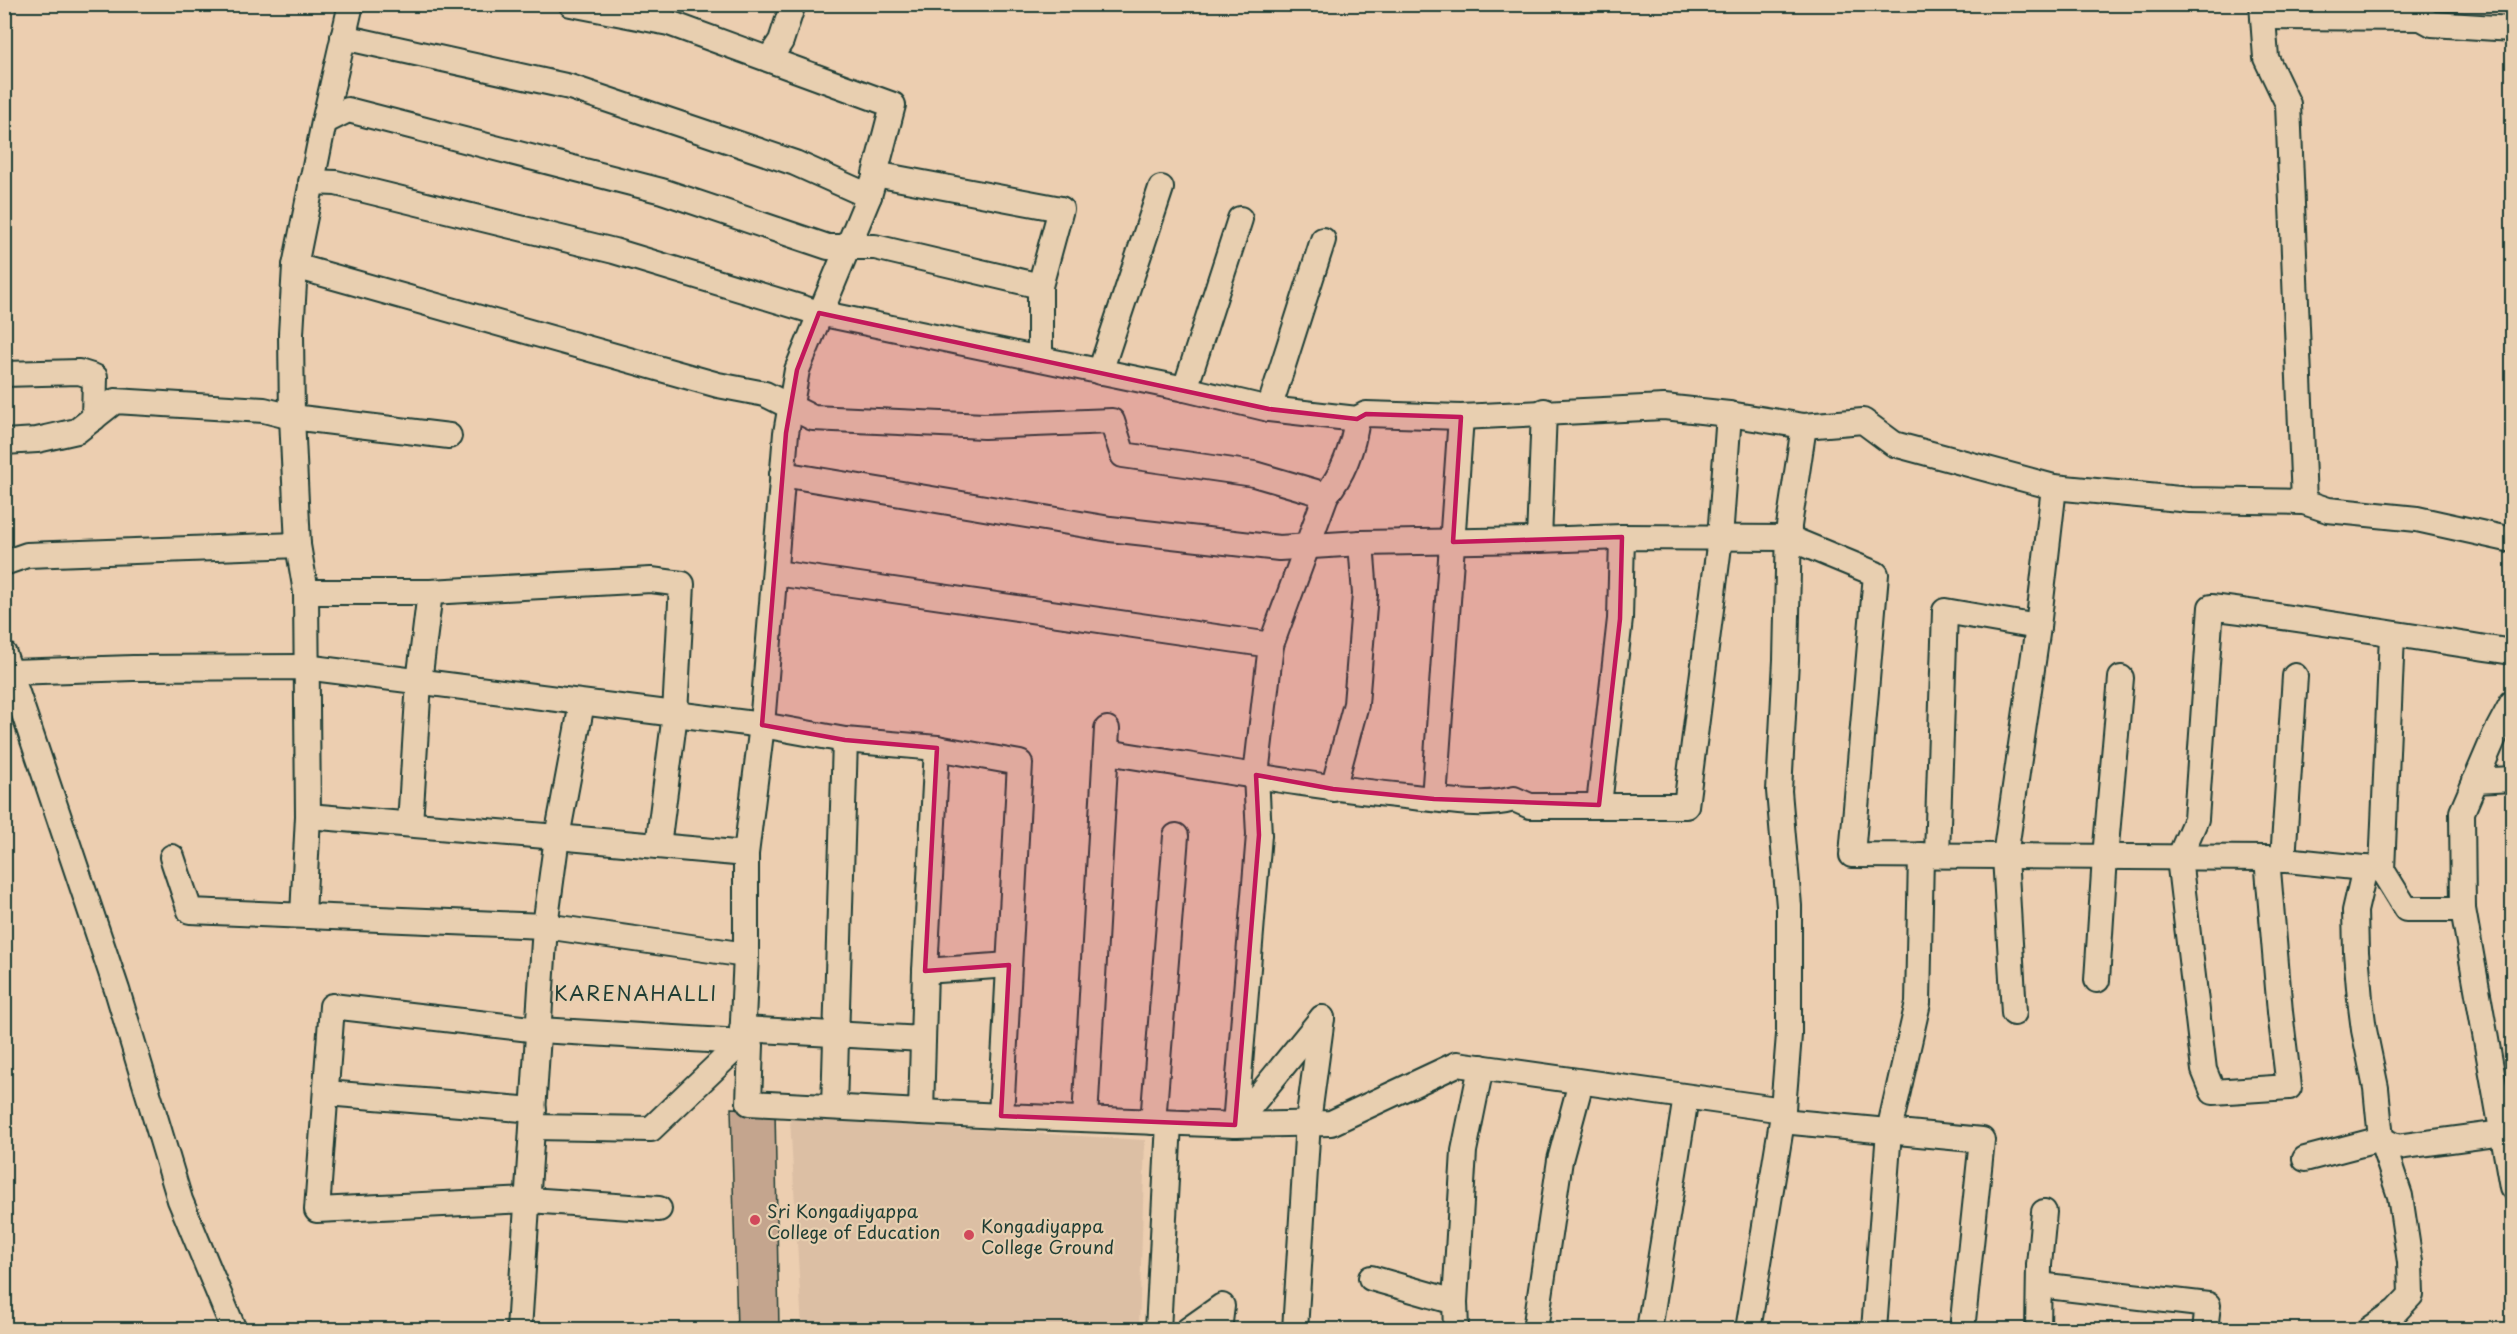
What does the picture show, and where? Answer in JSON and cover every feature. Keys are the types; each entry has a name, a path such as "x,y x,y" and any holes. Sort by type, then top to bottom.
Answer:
{"street":[{"path":"303,915 308,816 306,592 298,545 291,334 295,266 311,182 351,4"},
{"path":"326,1093 651,1130 742,1035 746,955 746,854 762,725 776,573 782,474 791,406 797,370 819,313 850,247 872,185 893,105 669,23 648,12 571,4"},
{"path":"769,59 781,40 793,4"},
{"path":"2304,502 2288,104 2266,58 2262,11 2420,11 2432,24 2512,29"},
{"path":"343,37 570,87 795,163 872,185 1061,209 1040,286 1040,358"},
{"path":"324,122 348,110 663,191 828,247 875,247 1040,286"},
{"path":"311,182 336,183 615,251 819,313 1040,358 1269,409 1357,419 1366,414 1461,417 1544,411 1664,407 1729,414 1804,426 1863,421 1894,444 2054,487 2190,500 2304,502 2328,510 2417,519 2512,540"},
{"path":"1101,372 1161,188"},
{"path":"1185,389 1240,219"},
{"path":"1269,409 1323,240"},
{"path":"295,266 718,385 765,394 813,418 984,426 1112,421 1123,455 1249,473 1326,495"},
{"path":"4,374 79,372 95,377 94,418"},
{"path":"4,442 37,441 77,431 116,401 264,410 292,417 449,436"},
{"path":"1539,540 1544,411"},
{"path":"1085,1119 1107,741 1256,775 1333,789 1497,804 1514,799 1530,806 1686,806 1720,538 1729,414"},
{"path":"1434,799 1461,417"},
{"path":"1234,1125 1259,835 1256,775 1271,645 1326,495 1338,481 1354,442 1357,419"},
{"path":"1748,1329 1782,1116 1789,1035 1790,906 1779,791 1786,660 1789,538 1804,426"},
{"path":"782,474 1110,529 1279,548 1361,543 1622,537 1789,538 1876,574 1852,855 2275,859 2373,869 2406,909 2463,909"},
{"path":"2014,1013 2006,856 2038,627 2054,487"},
{"path":"1599,805 1620,619 1622,537"},
{"path":"1333,789 1356,704 1365,594 1361,543"},
{"path":"4,563 27,555 298,545"},
{"path":"776,573 1271,645"},
{"path":"306,592 430,592 651,580 682,584 675,714 658,846"},
{"path":"410,824 419,682 430,592"},
{"path":"2295,676 2275,859 2280,1012 2289,1087 2213,1092 2204,1070 2179,858 2196,819 2211,607 2309,619 2512,652"},
{"path":"1874,1329 1889,1131 1918,1003 1945,611 2038,627"},
{"path":"2369,1329 2396,1311 2411,1295 2410,1262 2400,1196 2381,1139 2376,1088 2364,1030 2356,952 2355,911 2373,869 2392,634"},
{"path":"234,1329 180,1200 117,990 8,663 133,668 305,667 762,725 845,740 937,748 1020,763 1000,1116"},
{"path":"2097,980 2121,678"},
{"path":"519,1329 545,926 557,837 582,703"},
{"path":"2512,703 2462,812 2463,909 2512,1187"},
{"path":"834,1107 845,740"},
{"path":"921,1112 925,971 937,748"},
{"path":"2475,781 2512,778"},
{"path":"308,816 746,854"},
{"path":"1158,1329 1161,1123 1176,837"},
{"path":"171,857 190,911 545,926 746,955"},
{"path":"925,971 1009,965"},
{"path":"659,1209 529,1200 317,1210 332,1006 539,1030 742,1035 836,1034 923,1039"},
{"path":"1234,1125 1322,1018 1308,1122 1295,1329"},
{"path":"742,1035 751,1045 749,1103 1161,1123 1234,1125 1331,1123 1457,1064 1686,1096 1782,1116 1889,1131 1982,1140 1962,1329"},
{"path":"1456,1329 1455,1302 1464,1151 1481,1067"},
{"path":"1535,1329 1560,1160 1581,1082"},
{"path":"1649,1329 1686,1096"},
{"path":"2305,1159 2381,1139 2397,1148 2503,1133"},
{"path":"2038,1329 2044,1212"},
{"path":"1371,1278 1455,1302"},
{"path":"2039,1285 2208,1305 2205,1329"},
{"path":"1188,1329 1222,1306 1219,1329"}],"highlighted area":[{"path":"819,313 1269,409 1357,419 1366,414 1461,417 1453,542 1622,537 1620,619 1599,805 1434,799 1333,789 1256,775 1259,835 1235,1125 1001,1116 1009,965 925,971 937,748 845,740 762,725 786,433 797,370"}],"shaded area":[{"name":"Kongadiyappa College Ground","path":"790,1118 1145,1140 1139,1329 802,1329"}],"building":[{"name":"Sri Kongadiyappa College of Education","path":"731,1108 775,1110 779,1330 737,1330"}],"place":[{"name":"Sri Kongadiyappa College of Education","path":"755,1220"},
{"name":"Kongadiyappa College Ground","path":"969,1235"}],"district":[{"name":"KARENAHALLI","path":"636,993"}]}
